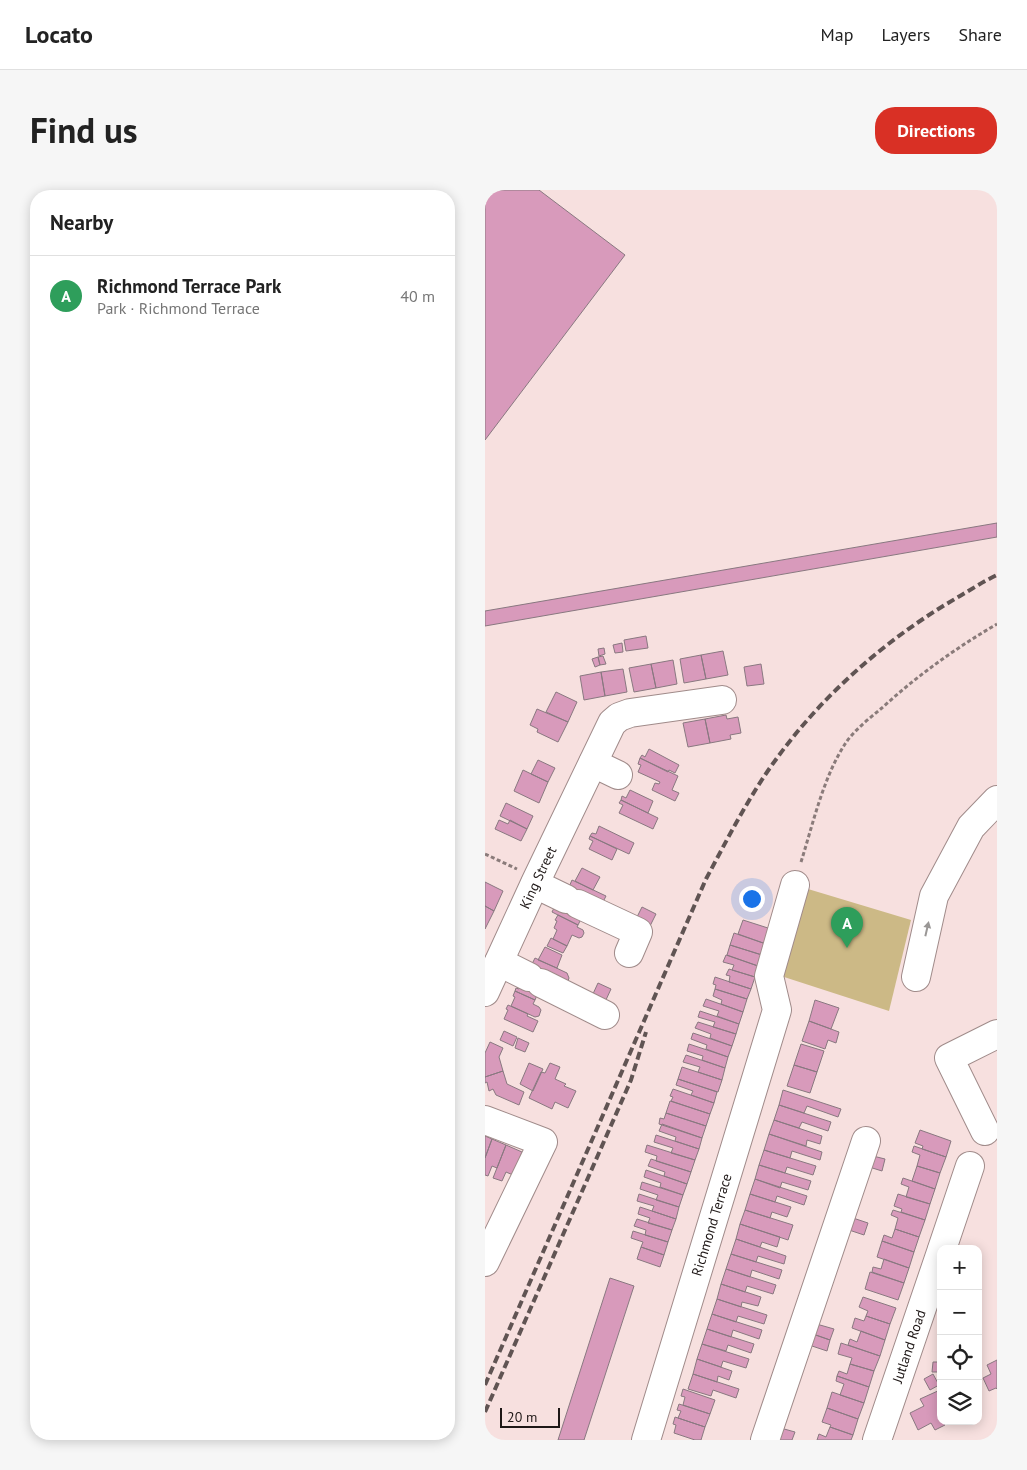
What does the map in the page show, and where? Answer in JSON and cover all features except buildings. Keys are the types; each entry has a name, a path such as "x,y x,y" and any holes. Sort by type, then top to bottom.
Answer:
{"street":[{"name":"King Street","path":"485,992 612,723 619,717 630,713 721,700"},
{"path":"593,763 618,775"},
{"path":"916,977 934,896 971,827 997,800"},
{"path":"536,882 572,902 639,932 629,953"},
{"name":"Richmond Terrace","path":"646,1440 777,1010 769,976 795,885"},
{"path":"499,962 605,1015"},
{"path":"993,1139 949,1058 997,1034"},
{"path":"485,1120 543,1142 485,1262"},
{"path":"765,1440 866,1141"},
{"name":"Jutland Road","path":"943,1245 970,1166"},
{"name":"Jutland Road","path":"877,1440 937,1262"}],"path":[{"path":"795,885 800,864 831,770 845,743 865,721 907,686 967,642 997,624"},
{"path":"485,854 519,870 536,882"}],"shaded area":[{"path":"808,889 911,920 889,1011 781,976"}],"railway":[{"path":"485,1385 706,879 757,787 777,758 816,710 860,667 884,647 934,612 997,575"},
{"path":"485,1412 631,1080 646,1032"}],"place":[{"name":"Richmond Terrace Park","path":"847,948"}]}
